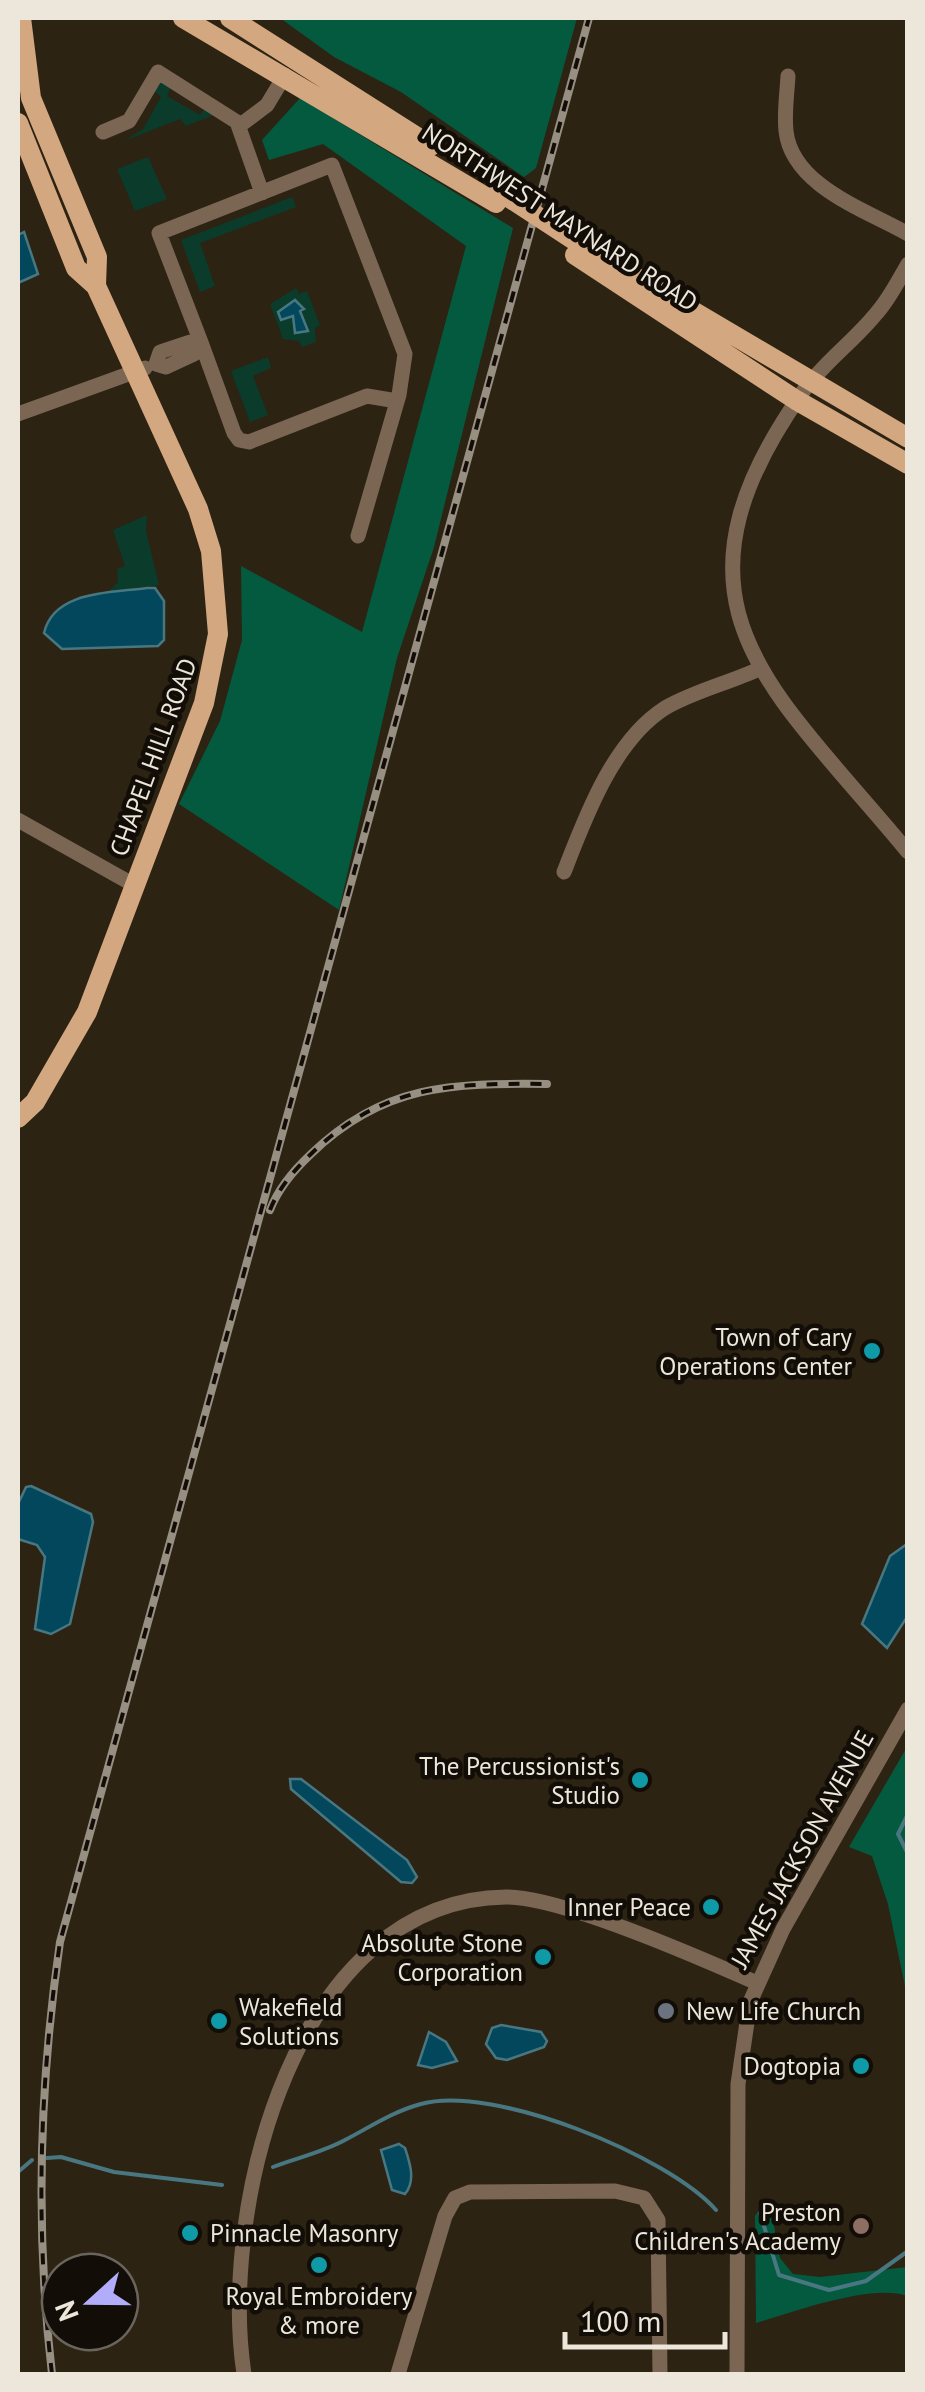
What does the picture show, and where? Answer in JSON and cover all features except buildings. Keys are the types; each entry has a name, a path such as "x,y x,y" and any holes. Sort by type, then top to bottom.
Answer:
{"main road":[{"name":"CHAPEL HILL ROAD","path":"21,18 31,98 97,257 96,286"},
{"name":"NORTHWEST MAYNARD ROAD","path":"183,18 498,197"},
{"name":"NORTHWEST MAYNARD ROAD","path":"230,18 796,400 908,464"},
{"name":"CHAPEL HILL ROAD","path":"18,122 76,268 96,286 202,523 218,592 218,634 204,704 86,1012 58,1067 35,1102 18,1118"},
{"name":"NORTHWEST MAYNARD ROAD","path":"577,250 908,438"}],"street":[{"path":"103,132 129,121 158,72 238,126 262,192"},
{"path":"238,126 266,105 284,75"},
{"path":"788,76 786,132 798,162 824,187 908,234"},
{"path":"358,536 397,401 406,354 336,172 332,166 159,233 238,440 249,442 367,396 397,401"},
{"path":"908,264 874,317 810,381 757,468 733,534 730,576 735,612 759,669 908,852"},
{"path":"18,414 156,364 163,351 190,342 200,346"},
{"path":"564,872 620,756 647,722 691,696 759,669"},
{"path":"18,820 134,884"},
{"name":"JAMES JACKSON AVENUE","path":"737,2374 739,2061 756,1982 908,1709"},
{"path":"244,2374 238,2277 258,2153 283,2084 304,2044 336,1992 378,1944 402,1926 452,1903 517,1898 559,1906 756,1982"},
{"path":"398,2374 446,2216 455,2198 470,2192 615,2191 644,2198 658,2220 660,2374"}],"green space":[{"path":"280,18 577,18 536,168 524,177 401,92 334,57"},
{"path":"161,81 171,87 167,96 200,115 205,108 214,115 186,126 180,119 124,141 143,129 161,97 154,91"},
{"path":"300,98 513,228 434,547 397,658 339,910 179,804 220,721 242,640 241,566 362,632 466,246 323,144 269,160 262,140"},
{"path":"148,157 167,199 135,211 117,169"},
{"path":"292,197 296,207 200,243 215,286 200,292 181,240"},
{"path":"296,288 299,294 307,291 320,325 315,328 316,342 302,347 299,341 283,339 270,304"},
{"path":"268,357 271,368 253,376 268,415 250,422 231,371"},
{"path":"147,515 146,531 159,585 110,590 118,582 117,569 125,566 113,530"},
{"path":"907,1747 907,1996 888,1904 872,1856 849,1847"},
{"path":"770,2205 780,2258 793,2274 820,2277 907,2267 907,2296 854,2296 756,2323 755,2216 762,2206"}],"water":[{"path":"24,232 38,274 18,283 18,235"},
{"path":"295,300 304,309 300,311 308,331 295,333 293,316 281,320 278,312"},
{"path":"155,588 164,601 164,640 158,646 62,649 44,633 50,619 72,601"},
{"path":"26,1487 91,1514 93,1522 70,1624 51,1634 35,1629 45,1557 37,1545 18,1539 18,1504"},
{"path":"907,1544 907,1617 887,1648 862,1624 890,1556"},
{"path":"290,1779 301,1779 407,1860 417,1877 412,1883 401,1882 291,1789"},
{"path":"501,2025 541,2032 547,2041 544,2047 507,2060 496,2058 486,2044 492,2028"},
{"path":"429,2032 446,2042 457,2061 432,2068 418,2065"},
{"path":"399,2144 405,2148 411,2172 405,2194 392,2190 381,2150"}],"waterway":[{"path":"908,1814 898,1834 908,1854"},
{"path":"273,2167 337,2144 411,2107 453,2101 491,2105 578,2129 660,2168 716,2210"},
{"path":"47,2158 61,2157 114,2172 222,2185"},
{"path":"18,2172 32,2160"},
{"path":"760,2213 779,2275 829,2290 866,2281 908,2251"}],"railway":[{"path":"52,2374 43,2266 42,2158 60,1942 589,18"},
{"path":"270,1210 288,1180 311,1154 365,1113 420,1092 450,1087 547,1084"}],"place":[{"name":"Town of Cary Operations Center","path":"872,1351"},
{"name":"The Percussionist's Studio","path":"640,1780"},
{"name":"Inner Peace","path":"711,1907"},
{"name":"Absolute Stone Corporation","path":"543,1957"},
{"name":"New Life Church","path":"666,2011"},
{"name":"Wakefield Solutions","path":"219,2021"},
{"name":"Dogtopia","path":"861,2066"},
{"name":"Preston Children's Academy","path":"861,2226"},
{"name":"Pinnacle Masonry","path":"190,2233"},
{"name":"Royal Embroidery & more","path":"319,2265"}]}
